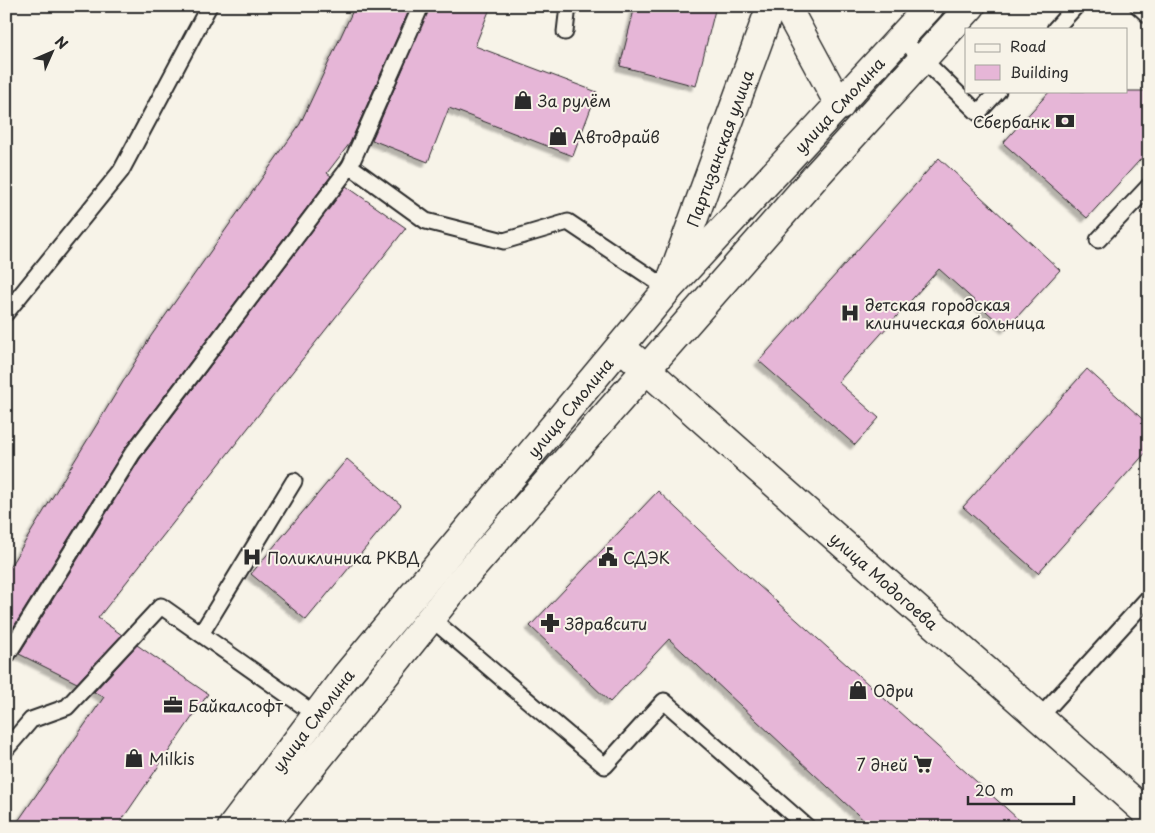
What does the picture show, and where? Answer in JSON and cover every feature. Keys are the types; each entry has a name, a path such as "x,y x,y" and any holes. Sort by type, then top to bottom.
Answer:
{"main road":[{"name":"Партизанская улица","path":"668,289 771,6"},
{"path":"786,6 840,106"},
{"name":"улица Смолина","path":"232,827 263,820 316,715 409,600 668,289 840,106 930,6"},
{"path":"263,820 430,618 646,369 814,178 971,6"},
{"name":"улица Модогоева","path":"621,347 1149,815"}],"lane":[{"path":"6,312 121,171 209,6"},
{"path":"6,657 132,454 350,166 421,6"},
{"path":"565,32 568,6"},
{"path":"1056,28 1076,6"},
{"path":"1138,6 1149,16"},
{"path":"901,38 978,113 997,92"},
{"path":"350,166 426,221 504,241 568,222 668,289"},
{"path":"1098,240 1149,186"},
{"path":"200,634 294,480"},
{"path":"1039,718 1149,597"},
{"path":"409,600 605,766 664,701 807,827"},
{"path":"6,750 31,720 67,707 161,606 316,715"}],"building":[{"path":"355,6 411,6 350,143 327,173 331,176 125,448 6,639 6,573 151,336 300,124"},
{"path":"430,6 491,6 475,46 597,92 573,156 449,108 428,162 372,140"},
{"path":"635,6 716,6 696,86 620,66"},
{"path":"1149,91 1149,150 1087,218 1003,143 1049,92"},
{"name":"детская городская клиническая больница","path":"939,158 1060,270 1006,329 939,269 838,382 879,418 855,445 759,361"},
{"path":"346,186 406,228 98,618 122,635 77,683 19,654 140,459"},
{"path":"1087,369 1149,425 1149,449 1038,573 963,507"},
{"path":"347,459 401,505 306,620 251,574"},
{"path":"658,491 738,567 1027,827 871,827 669,639 610,702 530,626"},
{"path":"137,645 208,694 117,827 14,827 104,697 94,692"}],"place":[{"name":"За рулём","path":"523,100"},
{"name":"Сбербанк","path":"1065,121"},
{"name":"Автодрайв","path":"558,136"},
{"name":"детская городская клиническая больница","path":"850,313"},
{"name":"Поликлиника РКВД","path":"252,557"},
{"name":"СДЭК","path":"608,557"},
{"name":"Здравсити","path":"550,623"},
{"name":"Одри","path":"858,690"},
{"name":"Байкалсофт","path":"173,705"},
{"name":"Milkis","path":"134,758"},
{"name":"7 дней","path":"923,764"}]}
